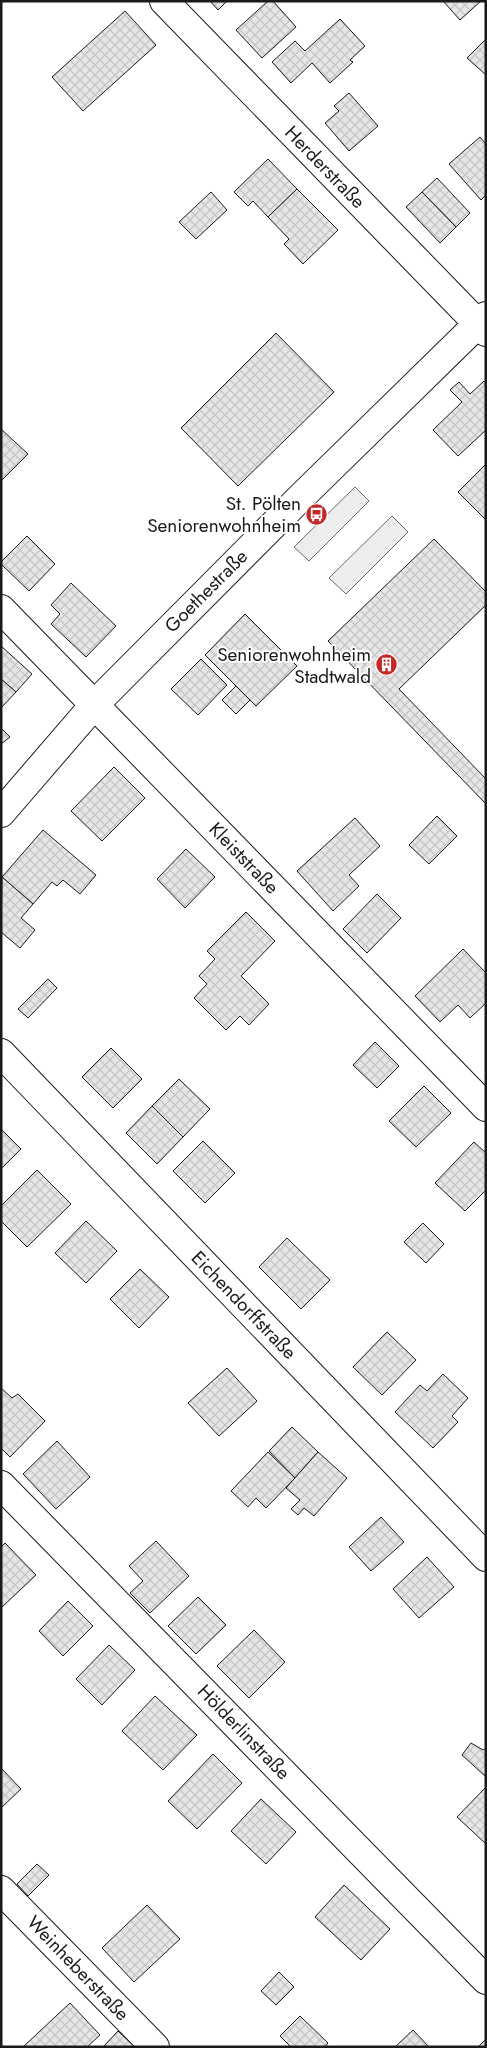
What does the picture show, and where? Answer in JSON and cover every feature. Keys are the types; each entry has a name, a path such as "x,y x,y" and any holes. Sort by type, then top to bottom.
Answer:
{"street":[{"name":"Herderstraße","path":"164,1 483,324"},
{"name":"Goethestraße","path":"1,813 94,704 299,499 483,324"},
{"name":"Kleiststraße","path":"1,609 486,1107"},
{"name":"Eichendorffstraße","path":"1,1053 486,1557"},
{"name":"Hölderlinstraße","path":"1,1485 486,1980"},
{"name":"Weinheberstraße","path":"1,1890 155,2047"}],"shaded area":[{"path":"355,487 369,501 309,561 294,547"},
{"path":"392,516 408,532 346,594 329,578"}],"building":[{"path":"210,1 227,1 218,10"},
{"path":"268,1 273,1 296,27 262,58 236,30"},
{"path":"443,1 481,1 460,20"},
{"path":"125,11 156,45 83,111 52,77"},
{"path":"340,19 365,46 350,60 353,62 330,83 312,63 291,83 272,62 295,41 305,51"},
{"path":"486,39 486,75 467,58"},
{"path":"349,93 378,126 349,151 325,123 339,111 334,106"},
{"path":"480,137 486,144 486,195 481,200 449,164"},
{"path":"268,159 297,189 268,217 253,201 248,206 234,192"},
{"path":"437,178 470,213 456,227 422,192"},
{"path":"297,189 338,230 303,264 284,244 289,239 268,217"},
{"path":"211,192 227,210 196,239 179,222"},
{"path":"422,192 456,227 440,243 406,207"},
{"path":"276,333 334,392 238,486 181,428"},
{"path":"484,381 486,383 486,430 458,456 433,430 462,402 450,390 459,382 470,394"},
{"path":"1,429 28,454 1,481"},
{"path":"486,464 486,520 458,492"},
{"path":"27,536 55,564 29,591 1,564"},
{"name":"Seniorenwohnheim Stadtwald","path":"434,539 486,592 486,605 399,689 486,779 486,804 328,641"},
{"path":"71,583 116,626 86,657 51,624 60,614 51,605"},
{"path":"245,614 297,666 256,706 205,655"},
{"path":"1,646 32,674 16,692 1,679"},
{"path":"201,659 227,685 198,715 171,689"},
{"path":"1,679 16,692 1,708"},
{"path":"236,686 250,700 236,714 222,700"},
{"path":"1,728 10,737 1,744"},
{"path":"114,767 145,798 102,841 71,811"},
{"path":"437,816 457,836 429,864 409,845"},
{"path":"355,818 380,846 349,875 359,886 333,911 297,871"},
{"path":"43,830 96,875 80,894 63,880 57,886 52,882 33,904 2,877"},
{"path":"186,849 215,877 185,908 157,879"},
{"path":"2,877 33,904 21,918 35,930 20,948 1,932"},
{"path":"377,894 401,918 367,953 343,929"},
{"path":"246,912 275,941 241,976 269,1004 249,1025 240,1016 226,1030 194,998 207,984 199,976 215,959 207,951"},
{"path":"463,949 486,973 486,1003 470,1018 458,1005 440,1022 415,996"},
{"path":"48,979 57,988 28,1018 18,1009"},
{"path":"375,1042 399,1066 377,1088 353,1065"},
{"path":"111,1048 142,1079 113,1108 82,1077"},
{"path":"179,1079 210,1109 183,1137 152,1106"},
{"path":"424,1086 451,1113 416,1147 389,1121"},
{"path":"152,1106 183,1137 157,1164 126,1133"},
{"path":"1,1129 21,1149 1,1169"},
{"path":"203,1141 235,1173 205,1203 173,1171"},
{"path":"474,1142 486,1153 486,1190 465,1211 435,1183"},
{"path":"37,1170 71,1204 27,1247 1,1221 1,1206"},
{"path":"86,1221 117,1251 86,1283 55,1253"},
{"path":"423,1223 444,1244 426,1263 404,1242"},
{"path":"287,1238 330,1280 301,1309 259,1267"},
{"path":"140,1269 169,1297 139,1328 110,1299"},
{"path":"387,1332 416,1360 382,1395 353,1367"},
{"path":"227,1368 257,1401 219,1436 188,1403"},
{"path":"443,1374 468,1398 452,1416 458,1422 433,1448 395,1412 420,1385 427,1391"},
{"path":"1,1388 12,1398 18,1394 45,1421 10,1457 1,1448"},
{"path":"292,1427 318,1452 295,1478 269,1451"},
{"path":"57,1441 90,1477 56,1509 23,1474"},
{"path":"268,1452 295,1478 266,1508 256,1498 248,1507 231,1491"},
{"path":"318,1452 347,1478 314,1516 304,1508 298,1515 291,1509 300,1500 286,1488"},
{"path":"381,1517 404,1542 371,1571 349,1547"},
{"path":"156,1541 189,1576 150,1613 130,1593 143,1581 129,1566"},
{"path":"5,1543 36,1575 1,1608 1,1547"},
{"path":"427,1557 454,1587 419,1618 393,1589"},
{"path":"198,1597 226,1625 196,1654 168,1626"},
{"path":"68,1601 93,1626 63,1656 39,1631"},
{"path":"254,1630 285,1662 249,1698 217,1666"},
{"path":"109,1645 135,1670 102,1705 76,1679"},
{"path":"155,1696 197,1735 163,1770 122,1731"},
{"path":"471,1743 483,1750 486,1748 486,1777 462,1755"},
{"path":"213,1754 242,1783 197,1829 168,1801"},
{"path":"1,1768 21,1789 1,1808"},
{"path":"486,1787 486,1844 457,1817"},
{"path":"261,1799 296,1832 266,1864 231,1831"},
{"path":"37,1864 49,1875 28,1896 17,1884"},
{"path":"344,1885 390,1929 361,1960 315,1917"},
{"path":"147,1905 180,1939 134,1982 102,1948"},
{"path":"279,1972 294,1987 276,2005 261,1991"},
{"path":"70,2003 100,2035 87,2047 23,2047"},
{"path":"300,2016 328,2043 325,2047 291,2047 280,2036"},
{"path":"413,2030 429,2047 395,2047"},
{"path":"118,2031 135,2047 103,2047"},
{"path":"486,2039 486,2047 478,2047"}],"place":[{"name":"St. Pölten Seniorenwohnheim","path":"317,514"},
{"name":"Seniorenwohnheim Stadtwald","path":"387,665"}]}
